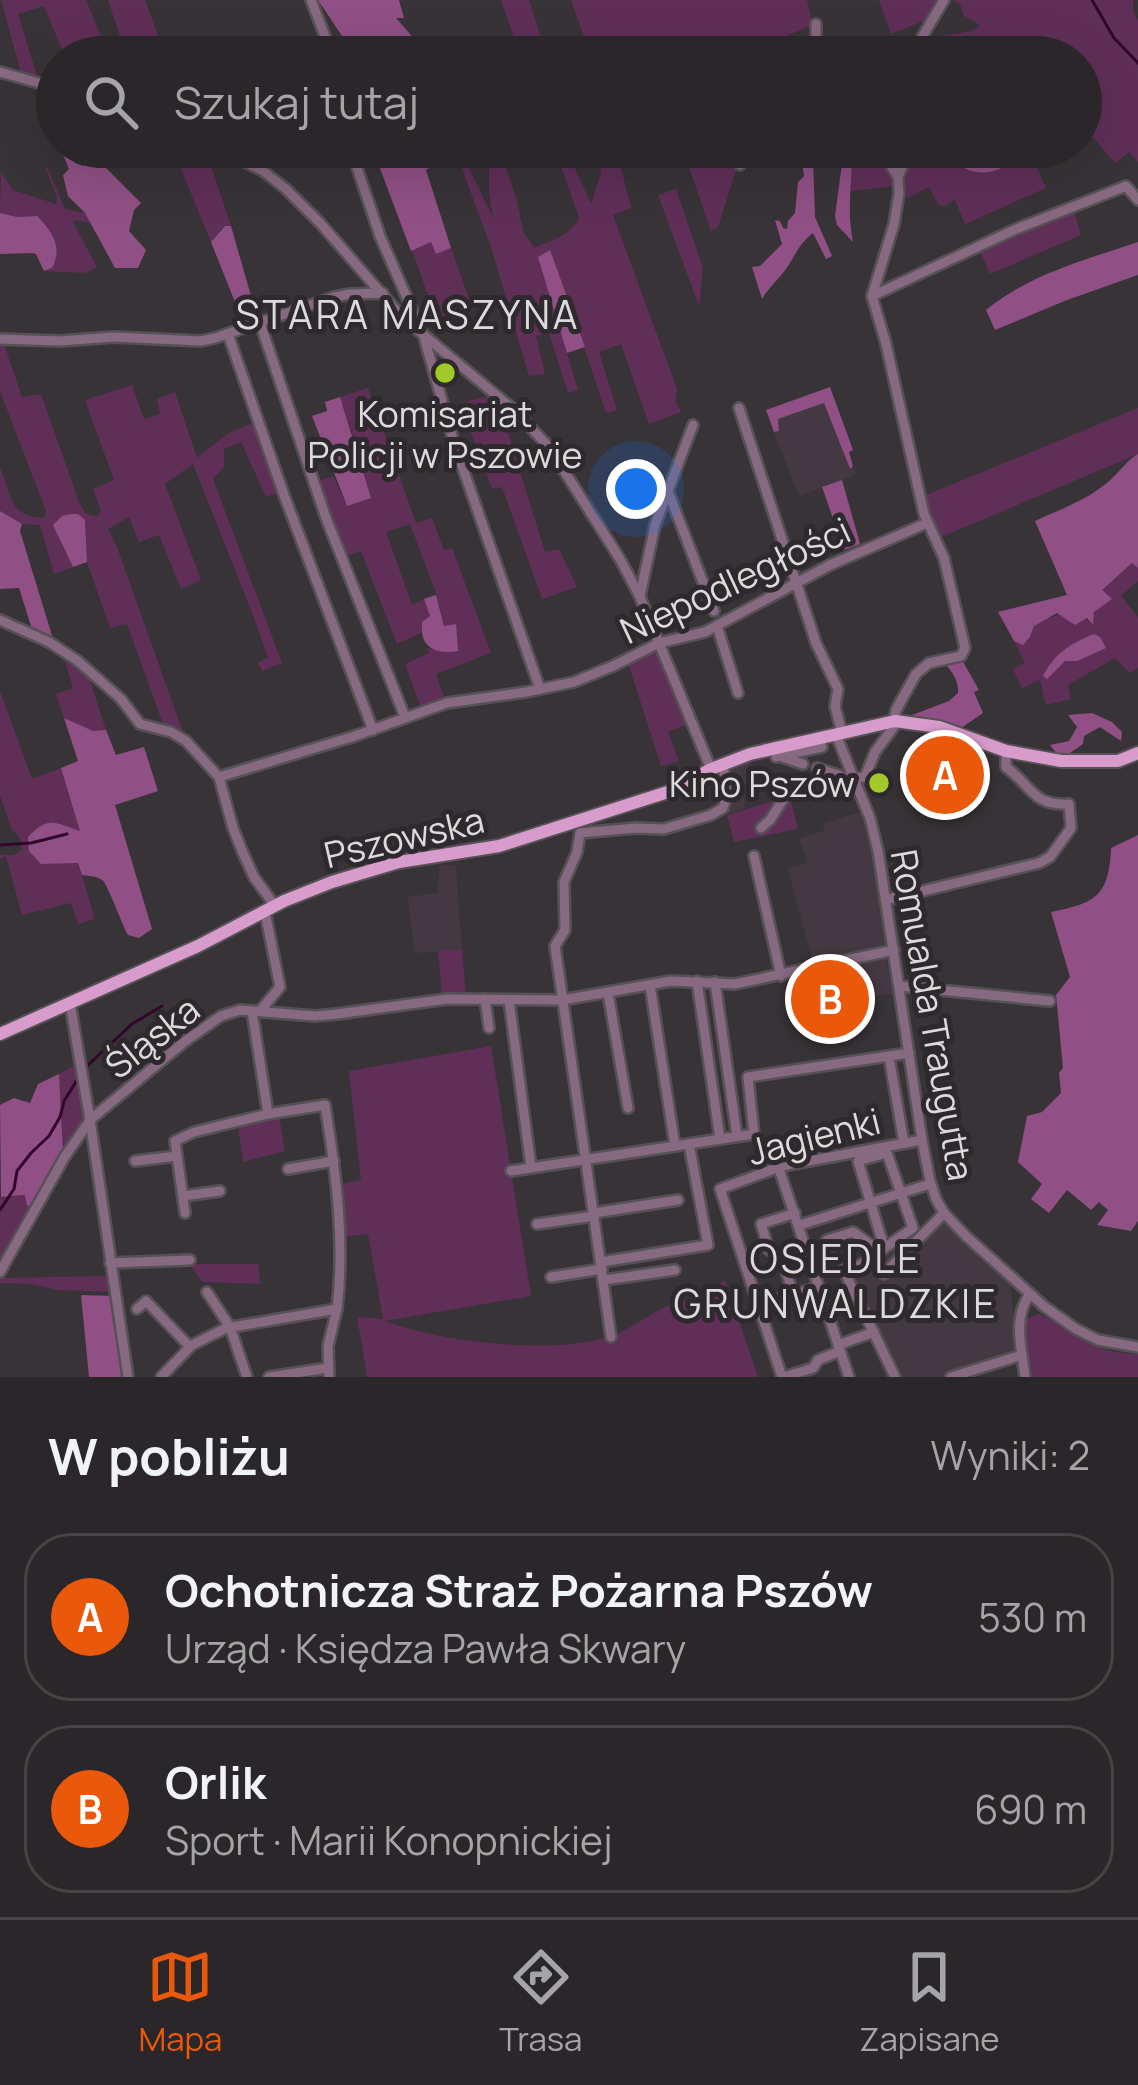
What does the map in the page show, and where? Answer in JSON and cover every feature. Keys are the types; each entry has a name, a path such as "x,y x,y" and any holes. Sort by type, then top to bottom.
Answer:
{"main road":[{"name":"Pszowska","path":"0,1034 332,882 400,862 499,846 671,791 750,754 895,721"},
{"path":"895,721 1061,761 1118,761 1138,753"}],"street":[{"path":"311,0 325,36"},
{"path":"923,36 944,0"},
{"path":"817,23 817,36"},
{"path":"0,72 36,82"},
{"path":"257,168 286,189 424,337 513,410 549,447 640,597 727,795 723,808 711,815 664,829 580,833"},
{"path":"357,168 380,236 424,337 479,519 540,689"},
{"path":"892,168 898,177"},
{"path":"817,768 849,778 865,777 875,752 893,728 909,683 929,663 961,656 964,648 944,558 927,523 872,296 894,224 902,168"},
{"path":"872,296 1016,229 1126,186 1138,200"},
{"path":"0,339 211,340 334,297 382,293"},
{"path":"260,323 326,518 405,717"},
{"path":"228,334 373,730"},
{"name":"Romualda Traugutta","path":"739,408 816,643 838,688 835,706 849,778 870,818 930,1184 944,1214 1054,1315 1083,1334 1138,1347"},
{"path":"640,597 650,542 693,424"},
{"path":"668,491 714,611"},
{"name":"Niepodległości","path":"219,777 447,703 574,682 659,643 705,632 797,582 927,523"},
{"path":"0,620 37,635 78,661 121,699 140,724 171,732 186,742 219,777 233,828 270,909"},
{"path":"717,626 738,693"},
{"path":"803,764 777,756 822,746"},
{"path":"885,900 1050,857 1071,828 1069,804 1045,803 1006,767 1006,751"},
{"path":"761,828 788,793"},
{"path":"569,821 580,833"},
{"path":"580,833 564,882 565,930 555,944 611,1337"},
{"path":"754,856 781,976"},
{"name":"Śląska","path":"0,1272 90,1120 221,1016 256,1011 280,987 270,909"},
{"path":"268,1114 256,1011 315,1016 447,999 562,1000 671,981 735,984 894,950"},
{"path":"697,981 720,1138"},
{"path":"715,982 737,1136"},
{"path":"650,985 675,1146"},
{"path":"899,986 1050,1000"},
{"path":"608,993 628,1108"},
{"path":"485,1000 489,1028"},
{"path":"509,1000 531,1167"},
{"name":"Śląska","path":"70,1003 90,1120"},
{"path":"511,1171 754,1133 748,1077 909,1053"},
{"name":"Romualda Traugutta","path":"889,1057 904,1143"},
{"path":"185,1214 176,1141 268,1114 326,1105 340,1222 340,1282 328,1346 329,1372 268,1377"},
{"path":"90,1120 128,1377"},
{"name":"Jagienki","path":"759,1305 719,1189 777,1164 922,1140"},
{"path":"551,1276 602,1270 708,1245 689,1144"},
{"path":"840,1270 882,1249 913,1228 887,1153 858,1161 882,1249"},
{"path":"135,1161 178,1156"},
{"path":"288,1169 334,1161"},
{"path":"777,1164 849,1377"},
{"path":"770,1250 761,1224 870,1202 930,1184"},
{"path":"183,1196 220,1191"},
{"path":"537,1225 678,1199"},
{"path":"884,1274 944,1214"},
{"path":"882,1249 854,1232 827,1240 895,1377"},
{"path":"110,1263 190,1259"},
{"path":"602,1270 675,1270"},
{"path":"787,1274 793,1294"},
{"path":"819,1287 759,1305 783,1377 813,1368 818,1360 874,1332"},
{"path":"207,1292 230,1327 247,1377"},
{"path":"1025,1377 1019,1313 1030,1294"},
{"path":"137,1310 146,1301 190,1347"},
{"path":"161,1377 190,1347 230,1327 337,1309"},
{"path":"951,1377 1022,1355"}],"shaded area":[{"path":"1,0 86,0 101,36 56,36 44,6 18,14 36,78 21,73"},
{"path":"108,0 145,0 158,36 120,36"},
{"path":"318,0 399,0 404,18 396,18 412,36 342,36"},
{"path":"501,0 529,0 540,36 514,36"},
{"path":"571,0 807,0 813,25 786,36 584,36"},
{"path":"879,0 940,0 932,18 891,34"},
{"path":"953,0 1133,0 1138,20 1138,162 1129,152 1115,163 1102,148 1102,36 942,36 980,25 963,15 960,4"},
{"path":"45,168 65,209 85,213 90,223 73,222 97,267 85,273 44,271 52,268 36,216 0,213 1,172 13,190 56,204"},
{"path":"106,168 141,203 134,210 129,231 146,250 138,268 115,268 85,213 68,196 63,175 69,169"},
{"path":"181,168 212,168 231,226 222,228 211,242"},
{"path":"380,168 429,168 451,248 436,254 431,242 411,251"},
{"path":"462,168 469,168 493,218 489,168 506,168 523,231 534,248 567,233 579,217 562,168 575,168 591,204 601,168 621,168 631,208 613,215 677,389 675,401 681,412 649,424 621,344 599,352 617,410 606,413 568,299 539,258 578,390 568,393 549,333 536,336 545,374 529,376"},
{"path":"689,168 737,168 718,227 711,231"},
{"path":"803,168 813,168 815,217 832,256 826,259 813,233 762,299 752,267 760,266 782,244 775,220 787,229 795,213 798,182 804,176"},
{"path":"841,168 851,168 853,242 835,216"},
{"path":"852,168 892,168 896,186 851,191"},
{"path":"908,168 1037,168 1046,188 965,224 955,200 938,204 929,187 907,198"},
{"path":"964,168 1000,168 991,172"},
{"path":"676,189 703,268 699,306 658,195"},
{"path":"1073,209 1081,235 990,274 979,249"},
{"path":"0,213 37,216 56,246 52,268 44,271 36,254 0,254"},
{"path":"225,226 231,226 251,296 235,302 211,242"},
{"path":"431,242 436,254 451,248 473,310 437,321 412,250"},
{"path":"1138,242 1138,275 995,330 986,310 1002,298 1059,269"},
{"path":"550,250 585,347 567,353 538,257"},
{"path":"0,341 22,397 41,394 86,514 97,516 101,511 93,489 114,480 85,400 132,385 144,419 160,414 157,399 175,392 197,458 227,434 255,422 280,492 266,497 241,442 224,449 224,467 213,479 282,663 262,671 258,662 268,658 193,464 165,484 201,580 181,589 159,535 139,542 129,517 108,529 185,738 163,724 127,624 110,628 87,562 85,520 61,543 73,567 54,574 40,525 22,524 0,511 0,468 17,509 44,518 46,511 0,391"},
{"path":"830,387 853,450 849,452 850,469 824,403 778,419 779,431 774,432 766,410"},
{"path":"368,388 416,523 432,518 444,550 452,548 491,653 436,674 445,700 421,708 405,664 429,653 427,648 432,650 455,624 444,626 410,524 386,532 412,605 424,599 430,617 422,622 421,633 397,644 361,551 344,557 316,482 333,476 347,506 356,445 340,397"},
{"path":"489,396 500,407 545,552 559,549 577,587 542,599 502,487 492,489 460,403"},
{"path":"340,397 371,498 347,506 312,416 327,411 325,402"},
{"path":"824,403 856,475 799,496 774,432 779,430 778,419"},
{"path":"1138,408 1138,454 939,538 924,496"},
{"path":"1138,454 1138,568 1132,563 1102,590 1112,599 1094,612 1093,625 1087,618 1075,625 1057,613 1034,626 1023,645 1014,641 998,612 1067,595 1035,521 1091,494"},
{"path":"842,480 860,544 844,550 822,487"},
{"path":"0,511 22,524 20,531 54,642 32,629 19,588 0,589"},
{"path":"78,514 85,520 87,562 73,567 53,525 62,516"},
{"path":"1133,563 1138,581 1121,596 1138,617 1138,668 1130,673 1115,658 1068,685 1071,699 1046,705 1040,680 1022,688 1013,669 1025,663 1014,641 1023,645 1034,626 1063,614 1077,615 1092,624 1101,590"},
{"path":"436,595 444,626 456,624 458,651 436,650 423,638 422,622 430,616 424,599"},
{"path":"1094,634 1106,648 1077,661 1065,661 1047,679 1043,676 1064,650"},
{"path":"648,650 659,654 686,725 668,732 679,761 661,766 629,666"},
{"path":"63,654 87,671 106,730 93,732 64,718 56,694 73,688"},
{"path":"962,660 979,690 974,692 983,713 961,728 907,717 958,693 945,664"},
{"path":"0,691 32,779 61,768 81,832 41,864 78,863 95,919 78,924 71,903 22,915 6,856 0,859 0,855 22,850 0,795"},
{"path":"1092,713 1112,722 1122,732 1121,741 1100,727 1084,736 1083,744 1070,753 1057,754 1050,745 1069,741 1077,727 1068,715"},
{"path":"64,718 93,731 106,730 116,755 144,747 158,791 115,805 152,929 139,938 128,935 102,880 82,875 78,863 41,864 29,851 28,837 47,823 80,831 61,768 78,761"},
{"path":"750,757 756,784 743,789 745,809 727,814 725,769"},
{"path":"777,789 778,799 790,797 798,829 734,842 727,815 773,801"},
{"path":"861,812 889,946 832,966 886,958 893,994 870,997 874,1024 824,1032 818,1004 798,1007 792,977 811,969 811,957 788,868 807,863 799,838 824,831 823,823"},
{"path":"1138,835 1138,1221 1131,1231 1097,1225 1108,1210 1099,1202 1091,1210 1067,1190 1049,1213 1031,1199 1042,1184 1018,1162 1027,1116 1042,1112 1061,1093 1056,995 1070,977 1051,912 1097,895 1107,877 1111,848"},
{"path":"440,865 456,866 462,950 414,953 408,897 437,893"},
{"path":"462,950 466,996 442,995 438,951"},
{"path":"491,1046 531,1296 385,1321 496,1344 585,1342 616,1334 667,1306 701,1296 725,1280 758,1377 367,1377 357,1317 383,1319 368,1234 342,1237 339,1184 361,1180 349,1071"},
{"path":"76,1064 86,1121 63,1152 59,1074"},
{"path":"59,1074 63,1152 33,1204 27,1206 25,1195 1,1197 0,1105 14,1098 30,1103 38,1084"},
{"path":"279,1116 285,1151 243,1162 238,1125"},
{"path":"25,1195 33,1204 0,1263 0,1198"},
{"path":"936,1219 1010,1281 1017,1350 944,1377 895,1377 848,1274 874,1266 877,1259"},
{"path":"258,1264 260,1284 202,1282 191,1266"},
{"path":"109,1276 112,1292 0,1283 0,1278"},
{"path":"81,1295 114,1296 125,1377 89,1377"},
{"path":"1040,1314 1096,1346 1138,1354 1138,1377 1032,1377 1023,1319"}],"waterway":[{"path":"1092,0 1114,38 1138,63"},
{"path":"0,845 67,834"},
{"path":"87,1066 132,1024 162,1006"},
{"path":"0,1210 14,1189 17,1171 49,1136 79,1077"}],"place":[{"name":"Komisariat Policji w Pszowie","path":"445,373"},
{"name":"Ochotnicza Straż Pożarna Pszów","path":"945,775"},
{"name":"Kino Pszów","path":"879,783"},
{"name":"Orlik","path":"830,999"}],"district":[{"name":"STARA MASZYNA","path":"408,314"},
{"name":"OSIEDLE GRUNWALDZKIE","path":"836,1280"}]}
